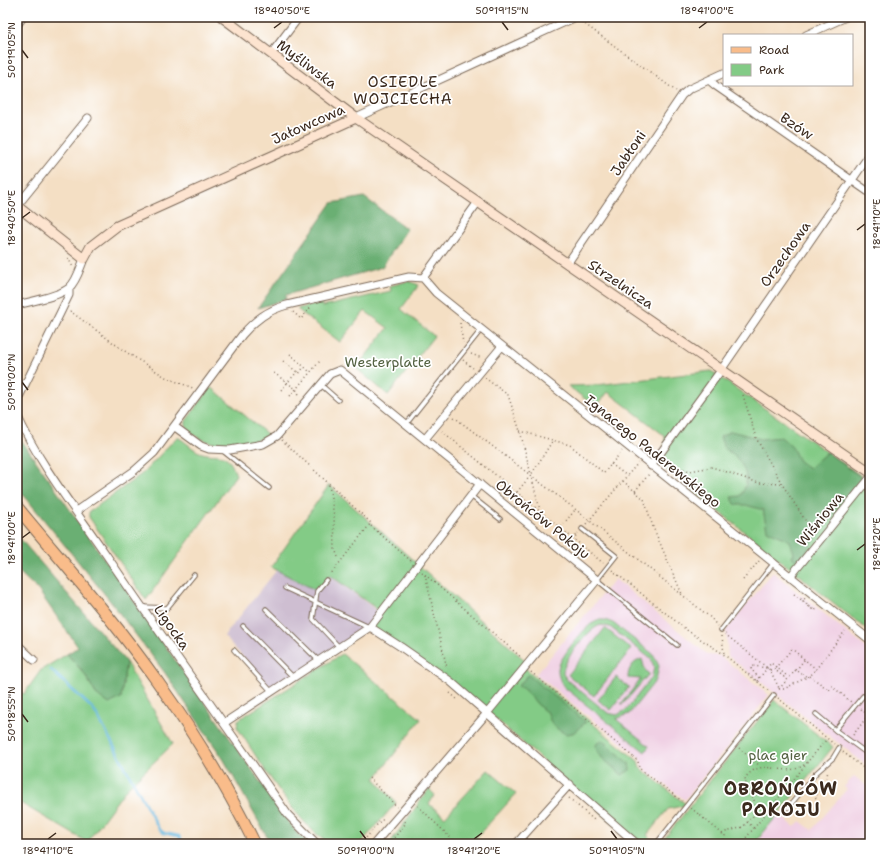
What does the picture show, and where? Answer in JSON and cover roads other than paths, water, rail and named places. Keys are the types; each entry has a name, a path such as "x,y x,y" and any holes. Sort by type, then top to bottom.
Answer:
{"main road":[{"path":"17,507 113,623 157,680 217,773 255,844"}],"street":[{"path":"17,24 23,17"},
{"name":"Myśliwska","path":"222,17 356,118"},
{"path":"271,54 299,17"},
{"name":"Jałowcowa","path":"84,259 91,246 117,226 576,17"},
{"path":"808,34 846,17"},
{"name":"Jabłoni","path":"567,264 682,96 689,89 723,73"},
{"name":"Bzów","path":"709,80 870,193"},
{"path":"17,305 57,294 69,288 77,276 84,259 17,206 88,118"},
{"name":"Strzelnicza","path":"356,118 870,472"},
{"name":"Orzechowa","path":"651,469 870,154"},
{"path":"76,511 145,462 175,427 242,335 253,323 269,311 287,305 409,276 423,278 478,202"},
{"name":"Ignacego Paderewskiego","path":"423,278 432,290 642,458 651,469 870,640"},
{"path":"17,401 69,295 69,288"},
{"path":"425,439 502,346"},
{"path":"175,427 201,446 222,451 257,446 273,439 330,374 340,370 407,423 480,484"},
{"name":"Ligocka","path":"17,415 25,432 76,511 141,606 288,815 317,844"},
{"name":"Wiśniowa","path":"790,577 870,478"},
{"name":"Obrońców Pokoju","path":"224,723 370,627 480,484 597,580"},
{"path":"374,844 402,814 597,580"},
{"path":"370,627 450,680 637,844"},
{"path":"17,644 34,660"},
{"path":"516,844 570,784"}],"lane":[{"path":"407,423 481,330"},
{"path":"321,385 338,400"},
{"path":"222,451 268,488"},
{"path":"472,496 500,519"},
{"path":"582,529 616,556 597,580 677,645"},
{"path":"721,632 773,564"},
{"path":"141,606 151,609 167,608 194,575"},
{"path":"326,580 317,591 317,602 313,619 339,648"},
{"path":"285,588 370,627"},
{"path":"266,609 319,661"},
{"path":"243,626 294,678"},
{"path":"234,650 272,692"},
{"path":"656,844 774,695"},
{"path":"836,730 863,696"},
{"path":"816,714 865,752"},
{"path":"788,808 816,773 830,761 839,748"}],"waterway":[{"path":"51,670 93,709 159,829 164,833 179,836 184,844"}],"district":[{"name":"OSIEDLE WOJCIECHA","path":"403,90"},
{"name":"OBROŃCÓW POKOJU","path":"781,799"}],"park label":[{"name":"Westerplatte","path":"388,362"},
{"name":"plac gier","path":"778,755"}]}
